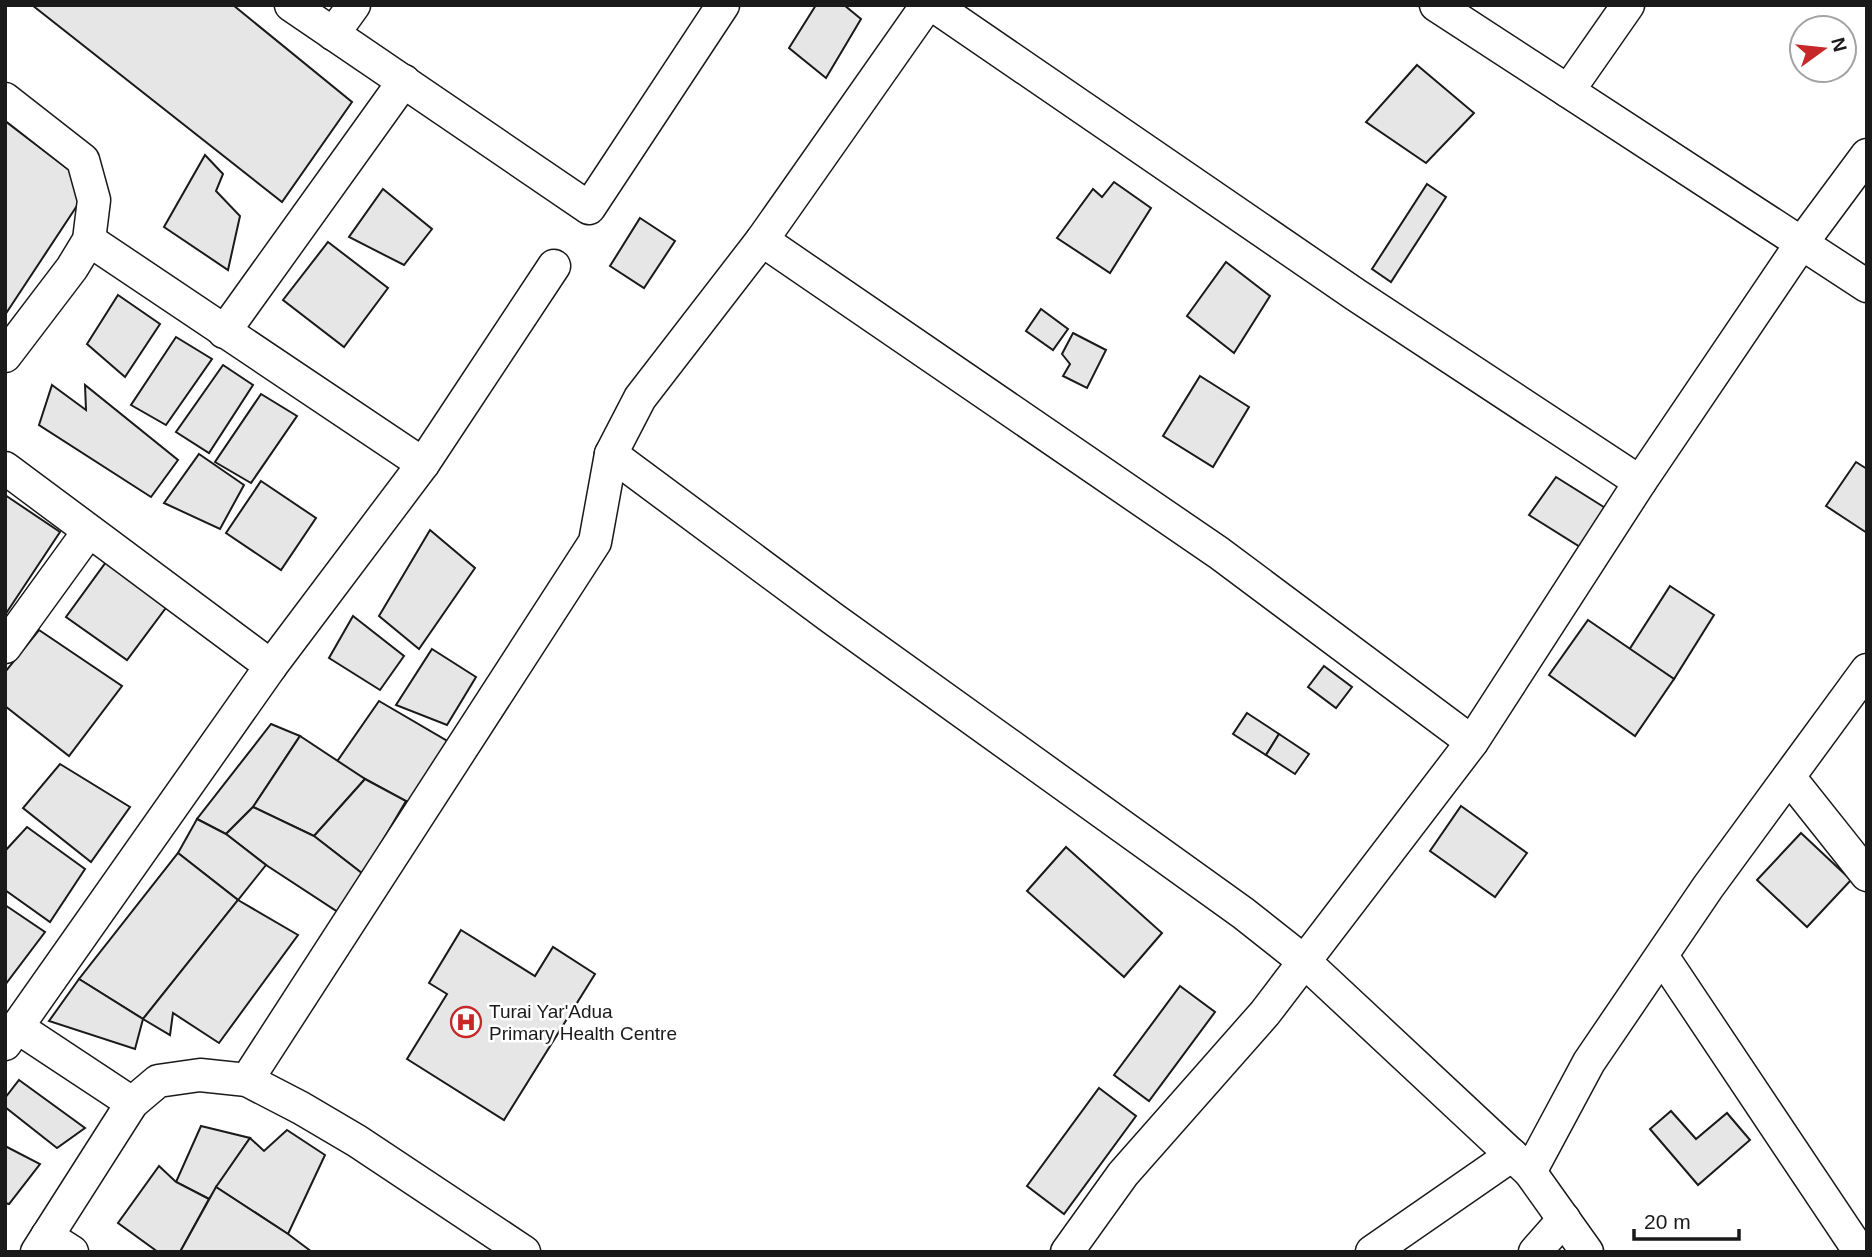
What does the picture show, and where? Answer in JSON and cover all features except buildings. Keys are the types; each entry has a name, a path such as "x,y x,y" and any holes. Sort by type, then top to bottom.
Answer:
{"street":[{"path":"291,5 589,208 718,7"},
{"path":"333,34 354,5"},
{"path":"247,1080 595,542 611,454 640,398 669,356 762,240 927,5"},
{"path":"933,5 1356,295 1640,482"},
{"path":"1436,5 1867,286"},
{"path":"1568,91 1628,5"},
{"path":"224,332 404,80"},
{"path":"5,99 83,160 94,200 89,240 72,268 5,356"},
{"path":"1067,1252 1123,1174 1265,1013 1306,962 1472,742 1640,482 1801,244 1867,155"},
{"path":"89,240 423,464"},
{"path":"762,240 1219,553 1472,742"},
{"path":"132,1103 11,1036 271,666 423,464 554,266"},
{"path":"611,454 843,626 1243,913 1306,962 1521,1163 1587,1252"},
{"path":"5,468 271,666"},
{"path":"5,647 89,531"},
{"path":"1372,1252 1521,1163 1662,956 1867,670"},
{"path":"1789,777 1867,875"},
{"path":"1662,956 1860,1252"},
{"path":"52,1247 132,1103 158,1081 200,1075 247,1080 357,1141 524,1252"},
{"path":"1535,1252 1564,1219"}],"place":[{"name":"Turai Yar'Adua Primary Health Centre","path":"466,1022"}]}
